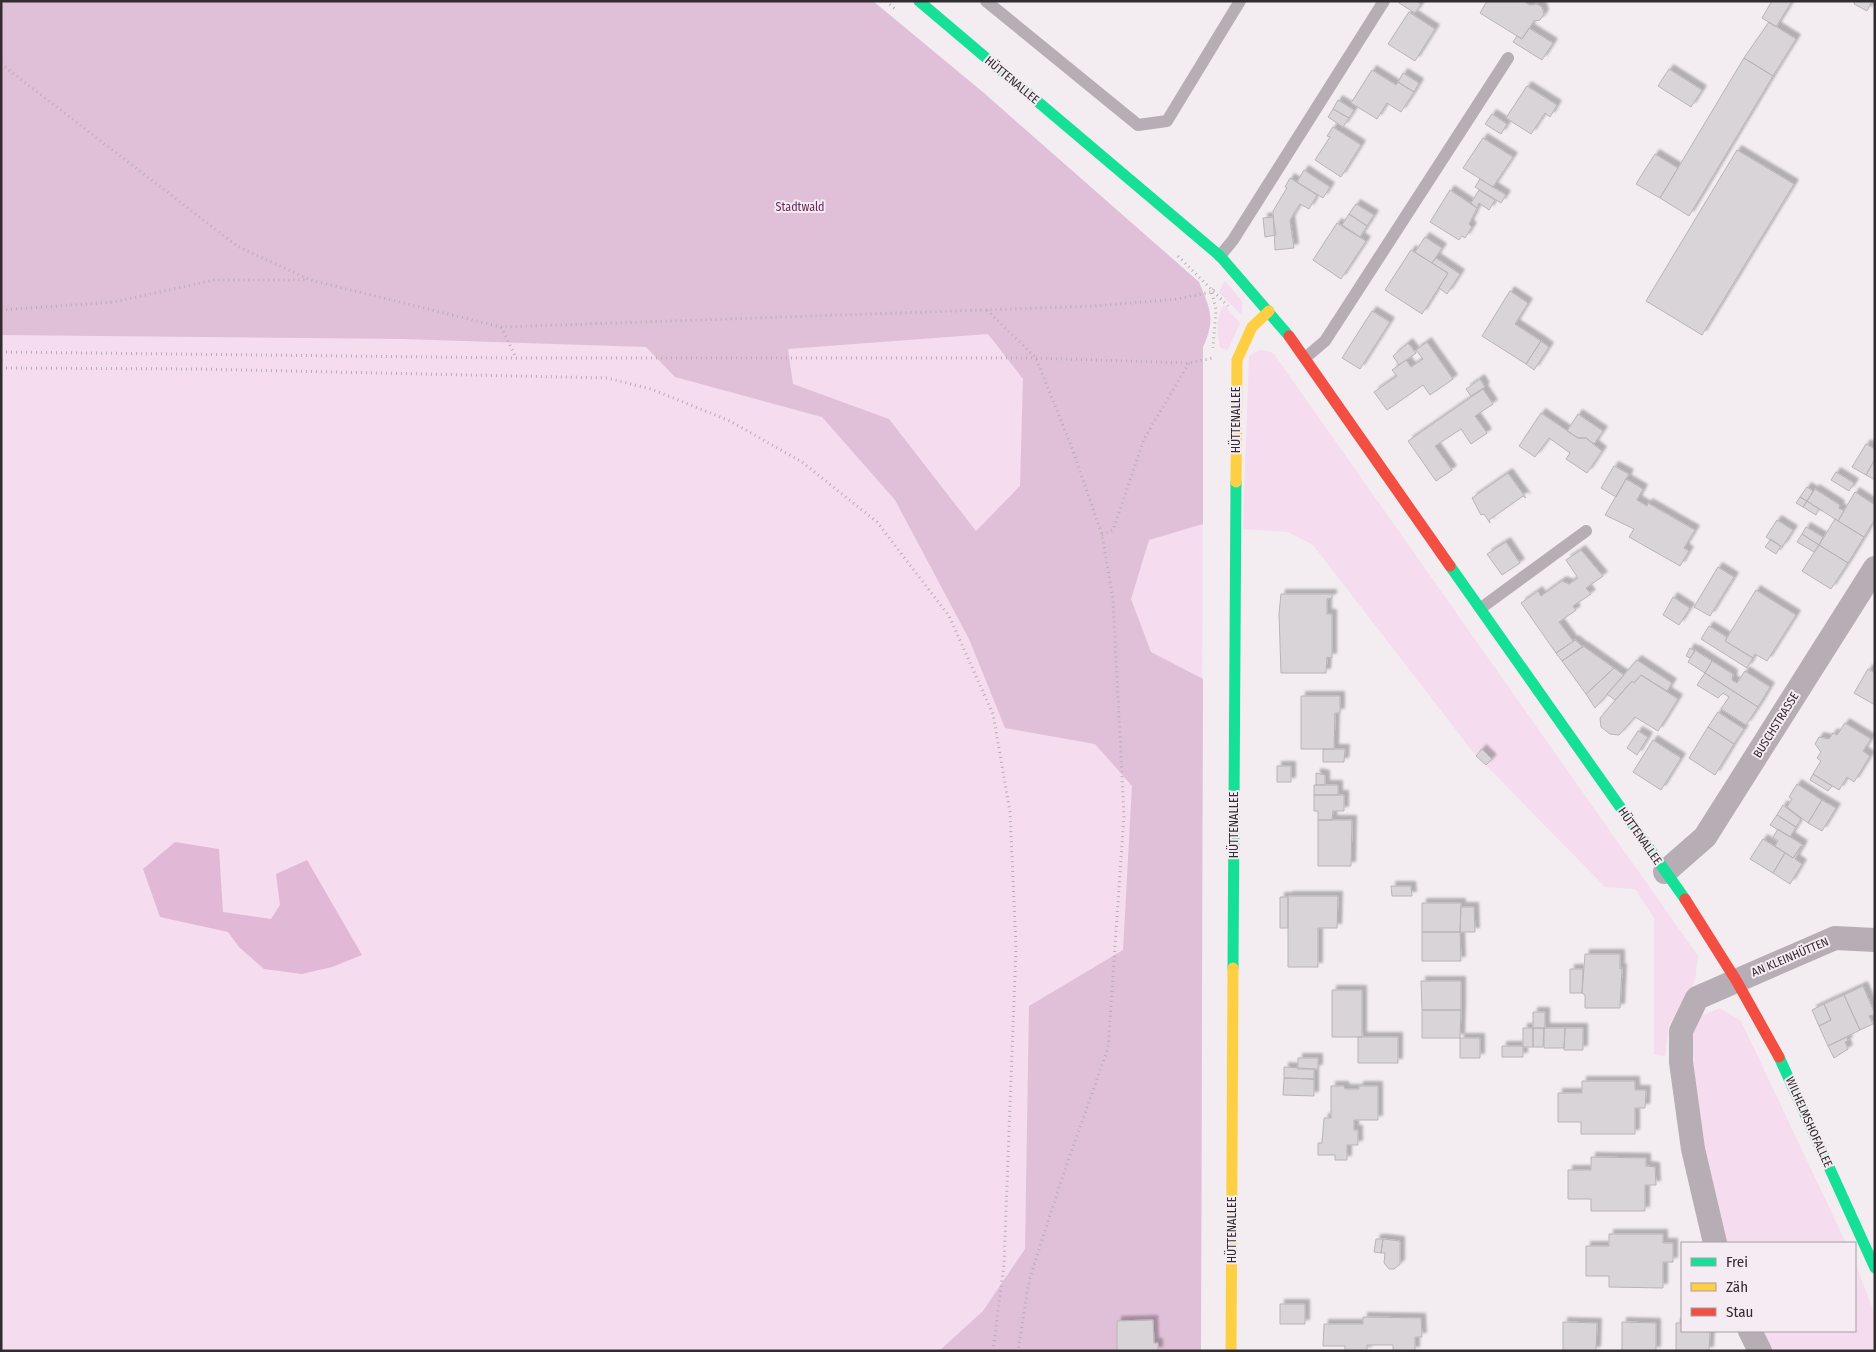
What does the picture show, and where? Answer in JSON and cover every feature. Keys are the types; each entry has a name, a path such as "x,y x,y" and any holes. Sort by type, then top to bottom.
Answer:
{"street":[{"name":"HÜTTENALLEE","path":"918,1 1220,256 1269,310 1305,358 1665,872"},
{"name":"HÜTTENALLEE","path":"1231,1351 1237,360 1252,327 1269,310"},
{"name":"BUSCHSTRASSE","path":"1665,872 1705,837 1875,568"},
{"name":"WILHELMSHOFALLEE","path":"1665,872 1700,921 1781,1060 1875,1268"},
{"name":"AN KLEINHÜTTEN","path":"1736,980 1835,938 1875,940"},
{"path":"1715,1242 1692,1149 1681,1062 1681,1031 1697,998 1736,980"},
{"path":"1750,1332 1760,1351"}],"lane":[{"path":"986,1 1138,125 1168,121 1240,1"},
{"path":"1220,256 1233,240 1384,1"},
{"path":"1305,358 1325,341 1508,58"},
{"path":"1481,608 1586,531"}],"path":[{"path":"1,64 237,246 310,280 501,327 1095,306 1177,299 1212,292 1216,309 1213,358"},
{"path":"1,310 114,302 214,280 310,280"},
{"path":"986,310 1036,358 1072,448 1102,535 1113,600 1124,815 1108,1048 1060,1181 1029,1281 1018,1351"},
{"path":"501,327 516,358"},
{"path":"1,352 516,358 1036,358 1189,363 1144,439 1113,530 1102,535"},
{"path":"1,368 607,378 651,389 730,421 802,462 877,522 949,616 993,714 1010,812 1016,947 1004,1264 992,1351"}],"green space":[{"path":"1,1 873,1 1199,282 1210,314 1209,329 1203,347 1201,1351 1,1351"},
{"name":"Stadtwald","path":"1,1 873,1 984,93 1199,282 1209,307 1209,329 1203,347 1203,524 1149,540 1131,599 1151,652 1203,679 1201,1351 939,1351 983,1311 1025,1249 1029,1006 1123,950 1132,786 1095,744 1005,728 969,639 895,500 822,417 675,377 646,347 403,339 1,335","holes":["988,334 1023,379 1020,486 976,531 889,419 793,384 788,349"]},
{"path":"1225,281 1242,301 1242,316 1219,292"},
{"path":"1224,305 1240,323 1228,350 1220,348 1218,331 1219,315"},
{"path":"1259,350 1274,354 1698,956 1695,980 1681,1009 1669,1024 1665,1056 1654,1055 1654,918 1635,889 1605,887 1473,752 1313,545 1288,532 1243,529 1249,356"},
{"path":"1720,1008 1741,1021 1846,1242 1726,1242 1709,1174 1695,1083 1692,1037 1699,1017"},
{"path":"1856,1265 1875,1315 1875,1351 1771,1351 1762,1332 1856,1332"}],"shaded area":[{"path":"175,842 219,849 223,912 271,919 280,905 276,874 307,860 362,955 332,967 302,974 264,969 239,947 228,932 160,917 143,869"}],"building":[{"path":"1400,1 1416,1 1421,4 1415,13 1399,3"},
{"path":"1487,1 1523,1 1530,5 1537,4 1542,7 1544,14 1540,20 1534,21 1522,39 1480,13"},
{"path":"1772,1 1792,1 1776,27 1762,18"},
{"path":"1855,1 1872,1 1867,11 1854,4"},
{"path":"1409,12 1435,29 1415,61 1388,44"},
{"path":"1769,22 1796,39 1773,76 1744,58"},
{"path":"1529,28 1553,43 1542,60 1513,42 1517,36 1522,39"},
{"path":"1744,58 1773,76 1689,216 1660,198"},
{"path":"1669,69 1702,90 1691,107 1658,86"},
{"path":"1372,70 1396,85 1398,82 1414,92 1401,112 1387,103 1377,119 1351,103"},
{"path":"1403,73 1419,83 1414,92 1398,82"},
{"path":"1527,86 1557,105 1550,117 1545,113 1531,134 1506,118"},
{"path":"1338,100 1354,110 1349,118 1333,109"},
{"path":"1333,109 1349,118 1343,127 1328,117"},
{"path":"1492,114 1507,124 1501,134 1485,124"},
{"path":"1333,127 1361,145 1341,177 1315,160 1330,137 1327,136"},
{"path":"1483,138 1513,157 1493,187 1463,168"},
{"path":"1737,150 1794,184 1702,335 1646,301"},
{"path":"1655,154 1678,168 1660,198 1636,184"},
{"path":"1304,170 1330,187 1323,198 1297,182"},
{"path":"1290,178 1317,195 1309,209 1300,204 1290,220 1294,248 1275,250 1273,211 1287,188 1285,187"},
{"path":"1480,179 1506,195 1501,203 1475,187"},
{"path":"1450,190 1477,208 1469,224 1472,227 1465,238 1462,236 1459,240 1430,222"},
{"path":"1479,190 1495,200 1489,210 1479,203 1477,208 1471,203"},
{"path":"1356,204 1374,215 1367,226 1349,214"},
{"path":"1349,214 1367,226 1360,237 1342,225"},
{"path":"1273,217 1276,235 1265,237 1263,218"},
{"path":"1337,223 1366,241 1341,279 1313,260"},
{"path":"1425,237 1442,248 1432,263 1415,252"},
{"path":"1411,250 1448,273 1422,314 1385,290"},
{"path":"1436,258 1460,274 1447,294 1439,288 1448,273 1432,263"},
{"path":"1510,291 1528,303 1515,324 1541,341 1526,364 1482,336"},
{"path":"1372,311 1390,322 1360,369 1342,358"},
{"path":"1541,341 1549,347 1534,370 1526,364"},
{"path":"1427,342 1453,379 1430,395 1423,385 1387,410 1374,392 1397,376 1392,370 1406,360 1411,367 1423,359 1416,350"},
{"path":"1408,343 1416,353 1399,365 1393,356"},
{"path":"1480,379 1485,387 1471,396 1466,389"},
{"path":"1483,389 1493,404 1475,416 1487,433 1471,444 1461,429 1435,446 1452,470 1436,481 1408,441"},
{"path":"1541,413 1578,438 1586,438 1602,451 1587,473 1566,459 1570,453 1549,438 1535,457 1519,446"},
{"path":"1578,414 1603,431 1594,444 1586,438 1578,438 1567,431"},
{"path":"1866,444 1875,449 1875,459 1866,475 1852,467"},
{"path":"1875,459 1875,480 1866,475"},
{"path":"1614,466 1629,474 1616,497 1601,488"},
{"path":"1836,472 1854,483 1849,491 1831,480"},
{"path":"1508,473 1526,498 1523,496 1489,520 1490,523 1484,514 1481,515 1472,498"},
{"path":"1626,479 1643,489 1637,500 1647,506 1648,503 1695,530 1684,548 1689,551 1680,566 1629,537 1634,529 1605,515"},
{"path":"1807,487 1813,491 1807,501 1800,497"},
{"path":"1815,489 1840,505 1839,508 1844,511 1838,521 1807,501"},
{"path":"1855,492 1875,505 1875,519 1864,537 1838,521"},
{"path":"1800,497 1807,501 1803,507 1796,503"},
{"path":"1807,501 1819,509 1816,515 1803,507"},
{"path":"1835,519 1864,537 1848,563 1819,545"},
{"path":"1777,520 1793,530 1782,547 1766,537"},
{"path":"1806,527 1823,537 1819,545 1802,534"},
{"path":"1802,534 1819,545 1814,552 1797,542"},
{"path":"1771,539 1781,546 1776,554 1765,547"},
{"path":"1506,542 1520,563 1502,575 1487,554"},
{"path":"1819,545 1848,563 1831,589 1802,571"},
{"path":"1581,550 1603,576 1586,588 1591,594 1573,606 1576,610 1559,622 1573,641 1575,640 1556,653 1521,603 1538,591 1541,596 1562,581 1569,584 1578,578 1566,560"},
{"path":"1718,567 1734,577 1710,616 1694,607"},
{"path":"1756,590 1796,615 1767,661 1755,654 1753,658 1725,641"},
{"path":"1281,594 1332,594 1332,598 1327,599 1327,614 1332,614 1332,658 1327,657 1326,673 1281,673 1279,614"},
{"path":"1673,597 1690,608 1679,625 1663,615"},
{"path":"1709,626 1727,637 1725,641 1753,658 1747,668 1701,639"},
{"path":"1575,640 1583,647 1562,661 1556,653"},
{"path":"1583,646 1614,668 1586,694 1562,661"},
{"path":"1690,648 1695,651 1690,658 1686,656"},
{"path":"1695,650 1712,661 1705,673 1688,662"},
{"path":"1637,660 1672,683 1667,691 1641,675 1634,683 1632,681 1615,700 1607,694"},
{"path":"1712,661 1733,674 1732,680 1737,683 1745,671 1770,687 1758,707 1705,673"},
{"path":"1614,668 1624,675 1595,708 1586,694"},
{"path":"1868,669 1875,673 1875,705 1854,693"},
{"path":"1705,673 1758,707 1746,725 1721,709 1729,697 1723,693 1718,698 1697,685"},
{"path":"1641,675 1678,699 1658,731 1635,717 1619,735 1610,734 1601,727 1600,718 1632,681 1634,683"},
{"path":"1301,696 1340,696 1340,713 1335,713 1334,749 1301,749"},
{"path":"1718,712 1744,729 1734,744 1708,727"},
{"path":"1845,723 1871,739 1863,751 1870,756 1854,782 1847,777 1839,790 1813,774 1821,761 1817,758 1821,752 1815,744 1819,737 1829,739 1833,733 1837,735"},
{"path":"1708,727 1734,744 1715,775 1689,758"},
{"path":"1638,731 1648,737 1637,755 1627,748"},
{"path":"1653,740 1681,758 1661,790 1633,772"},
{"path":"1323,749 1345,749 1344,762 1323,762"},
{"path":"1482,749 1492,759 1486,765 1476,756"},
{"path":"1277,766 1291,766 1291,782 1277,782"},
{"path":"1316,773 1325,775 1325,785 1316,785"},
{"path":"1813,774 1832,786 1828,791 1810,780"},
{"path":"1797,784 1822,800 1808,823 1787,807 1792,799 1789,797"},
{"path":"1314,785 1338,785 1338,795 1314,795"},
{"path":"1314,795 1344,795 1344,811 1333,811 1332,820 1318,820 1318,811 1314,811"},
{"path":"1822,800 1836,808 1822,831 1808,823"},
{"path":"1783,805 1801,819 1796,827 1777,815"},
{"path":"1777,815 1796,827 1790,837 1770,825"},
{"path":"1318,820 1352,820 1351,866 1318,866"},
{"path":"1778,829 1803,845 1793,858 1775,846 1778,841 1773,837"},
{"path":"1763,839 1785,853 1773,873 1750,859"},
{"path":"1801,846 1795,859 1802,864 1790,884 1773,873 1785,853 1793,858"},
{"path":"1391,886 1411,886 1412,896 1392,896"},
{"path":"1288,896 1338,896 1337,928 1318,928 1318,967 1288,967"},
{"path":"1280,897 1288,897 1288,928 1280,928"},
{"path":"1422,903 1461,903 1460,932 1422,932"},
{"path":"1461,907 1474,907 1475,932 1460,932"},
{"path":"1422,932 1460,932 1461,961 1422,961"},
{"path":"1585,954 1620,954 1620,969 1622,968 1620,1008 1585,1008 1585,995 1582,993"},
{"path":"1570,969 1583,969 1582,993 1570,993"},
{"path":"1421,981 1461,981 1461,1010 1422,1010"},
{"path":"1863,986 1875,1014 1869,1016 1873,1024 1860,1030 1844,995"},
{"path":"1332,990 1362,990 1362,1037 1332,1037"},
{"path":"1844,995 1860,1030 1828,1046 1819,1026 1831,1020 1824,1004"},
{"path":"1824,1004 1831,1020 1819,1026 1812,1010"},
{"path":"1422,1010 1461,1010 1460,1038 1422,1038"},
{"path":"1533,1012 1545,1012 1545,1028 1533,1028"},
{"path":"1523,1028 1533,1028 1533,1047 1523,1047"},
{"path":"1533,1028 1544,1028 1543,1047 1533,1047"},
{"path":"1544,1028 1565,1028 1564,1048 1544,1048"},
{"path":"1565,1028 1583,1028 1583,1050 1564,1050"},
{"path":"1358,1037 1398,1037 1398,1063 1358,1063"},
{"path":"1847,1037 1848,1041 1845,1042 1848,1049 1834,1058 1828,1046"},
{"path":"1460,1038 1480,1038 1480,1058 1460,1058"},
{"path":"1502,1046 1523,1046 1523,1057 1502,1057"},
{"path":"1298,1058 1318,1058 1318,1069 1298,1069"},
{"path":"1284,1067 1314,1069 1314,1079 1284,1078"},
{"path":"1284,1078 1314,1079 1314,1096 1283,1095"},
{"path":"1582,1081 1635,1081 1635,1090 1646,1090 1645,1108 1635,1108 1635,1134 1581,1134 1581,1122 1558,1122 1558,1093 1582,1093"},
{"path":"1331,1086 1359,1089 1359,1086 1378,1086 1378,1120 1354,1120 1354,1130 1358,1130 1358,1145 1347,1145 1347,1160 1335,1160 1335,1155 1318,1155 1318,1143 1322,1143 1324,1118 1331,1118"},
{"path":"1591,1157 1646,1158 1646,1166 1655,1167 1656,1185 1645,1185 1645,1211 1591,1211 1591,1199 1568,1199 1568,1170 1591,1170"},
{"path":"1609,1234 1663,1234 1663,1243 1673,1243 1673,1262 1663,1262 1663,1288 1609,1287 1609,1276 1586,1276 1586,1246 1609,1246"},
{"path":"1376,1239 1383,1239 1381,1253 1374,1252"},
{"path":"1383,1239 1400,1241 1400,1264 1394,1269 1389,1269 1384,1263 1385,1253 1381,1253"},
{"path":"1280,1304 1305,1304 1305,1324 1280,1324"},
{"path":"1363,1317 1421,1318 1422,1337 1415,1337 1415,1351 1393,1351 1393,1345 1367,1345 1367,1351 1345,1351 1345,1346 1323,1346 1324,1324 1363,1324"},
{"path":"1153,1320 1154,1343 1158,1343 1158,1351 1117,1351 1117,1321"},
{"path":"1563,1322 1597,1323 1596,1351 1563,1351"},
{"path":"1622,1322 1656,1323 1656,1351 1622,1351"},
{"path":"1676,1323 1681,1323 1681,1332 1710,1332 1709,1351 1676,1351"}],"traffic: fast":[{"path":"919,1 1220,256 1289,336"},
{"path":"1233,968 1236,482"},
{"path":"1450,566 1685,899"},
{"path":"1779,1057 1875,1268"}],"traffic: slow":[{"path":"1236,482 1237,360 1252,327 1269,311"},
{"path":"1231,1351 1233,968"}],"traffic: jam":[{"path":"1289,336 1450,566"},
{"path":"1685,899 1736,980 1779,1057"}]}
